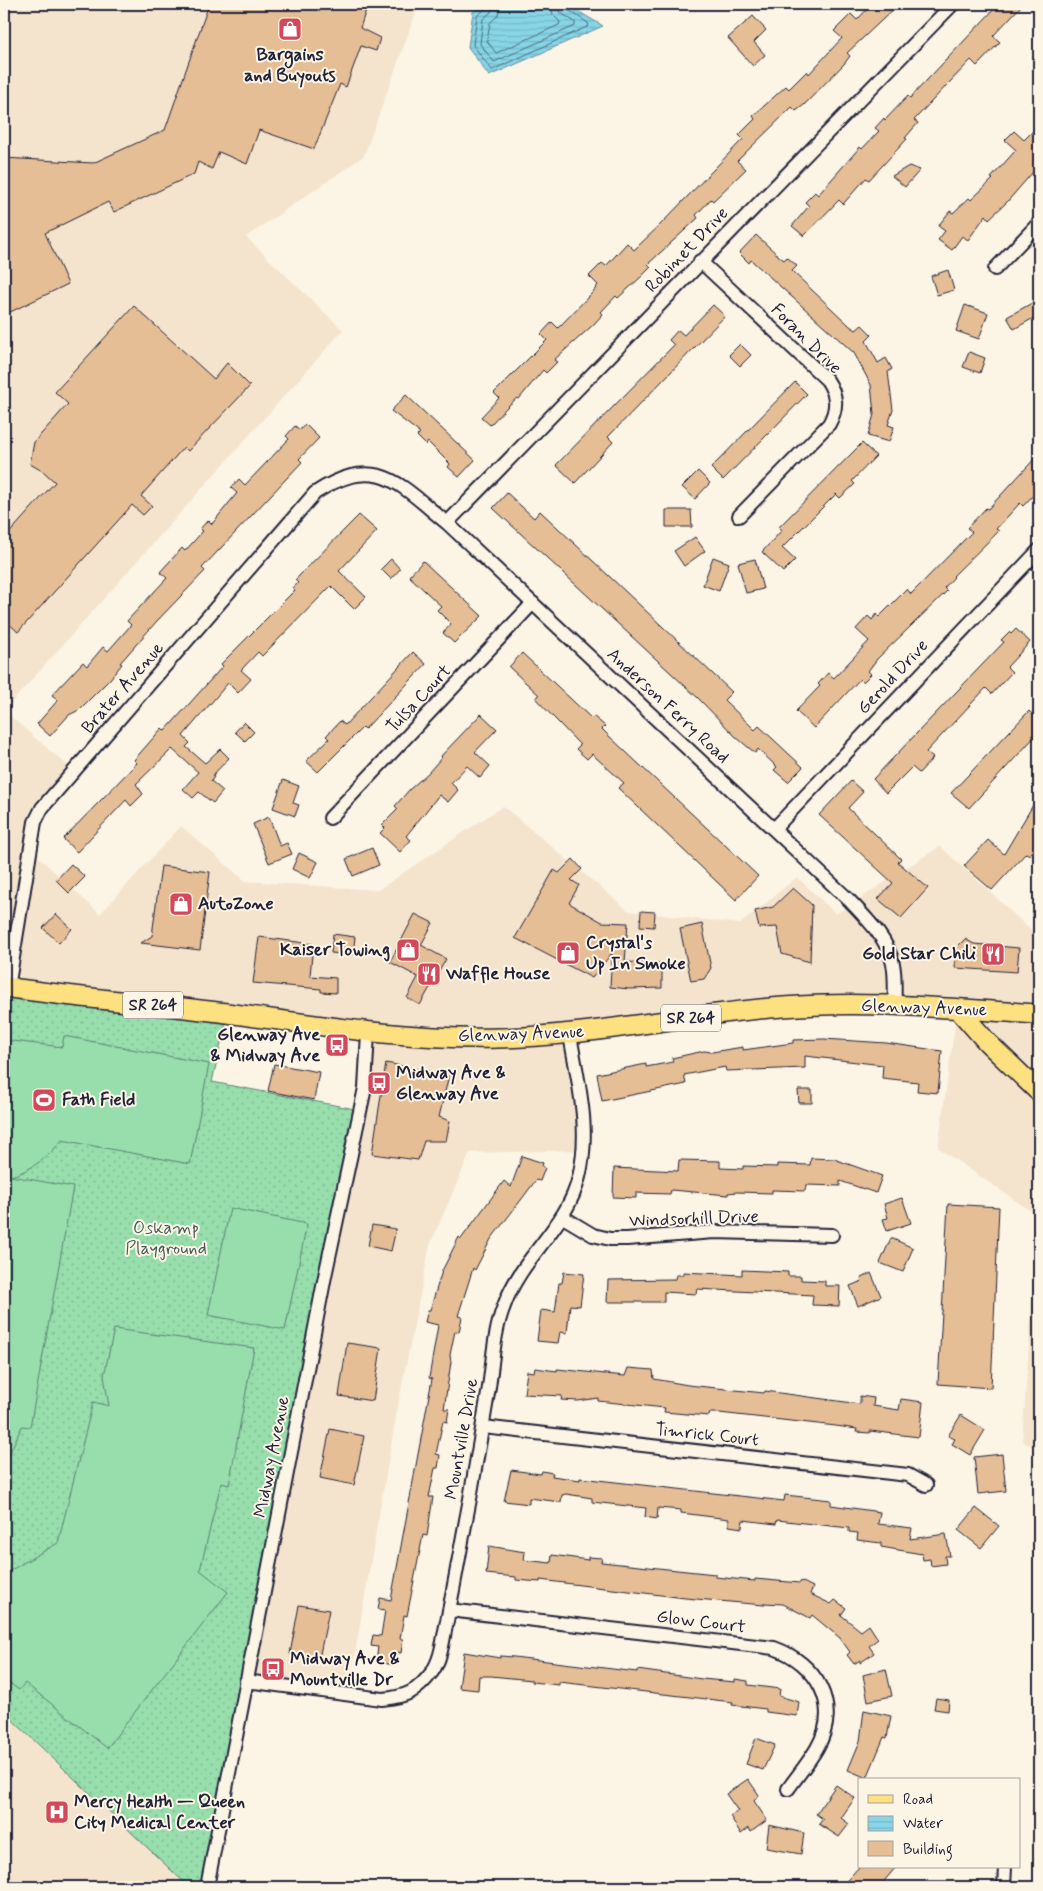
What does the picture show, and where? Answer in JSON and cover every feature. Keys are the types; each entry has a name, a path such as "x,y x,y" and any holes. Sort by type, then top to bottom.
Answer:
{"main road":[{"name":"Glenway Avenue","path":"6,987 368,1033 496,1038 570,1035 756,1009 826,1005 958,1009 1039,1014"},
{"path":"958,1009 987,1042 1039,1092"}],"street":[{"name":"Robinet Drive","path":"447,523 700,261 953,4"},
{"path":"995,269 1039,224"},
{"name":"Foran Drive","path":"700,261 827,380 835,397 836,406 829,424 738,516"},
{"name":"Anderson Ferry Road","path":"364,473 384,475 447,523 774,829 869,921 888,951 893,965 895,1007"},
{"name":"Brater Avenue","path":"6,987 35,822 42,808 315,493 348,475 364,473"},
{"name":"Gerold Drive","path":"774,829 1039,550"},
{"name":"Tulsa Court","path":"330,818 533,604"},
{"name":"Midway Avenue","path":"207,1887 325,1276 365,1088 368,1033"},
{"name":"Mountville Drive","path":"246,1681 382,1699 403,1697 416,1690 433,1670 439,1657 449,1610 483,1427 497,1329 503,1306 526,1262 563,1217 579,1178 584,1150 585,1122 570,1035"},
{"name":"Windsorhill Drive","path":"563,1217 593,1235 610,1239 714,1232 832,1235"},
{"name":"Timrick Court","path":"483,1427 908,1475 926,1485"},
{"name":"Glow Court","path":"449,1610 764,1647 787,1652 799,1660 817,1680 826,1707 824,1728 817,1748 788,1788"},
{"path":"1004,1887 1005,1868"}],"shaded area":[{"path":"4,4 419,4 364,156 246,237 343,330 4,711"},
{"path":"4,711 73,770 49,798 31,850 100,914 181,826 245,881 378,890 503,806 629,911 740,924 797,877 836,914 940,846 1032,931 1039,931 1039,1450 1022,1441 1038,1216 938,1148 957,1009 826,1005 571,1035 584,1150 470,1153 430,1245 397,1411 348,1694 246,1681 360,1110 368,1033 4,987"},
{"name":"Mercy Health — Queen City Medical Center","path":"4,1712 148,1847 189,1887 4,1887"}],"green space":[{"name":"Oskamp Playground","path":"4,987 228,1013 212,1082 360,1110 207,1887 189,1887 4,1712"},
{"path":"64,1036 209,1064 190,1164 62,1140 52,1152 39,1162 25,1171 11,1176 73,1187 30,1427 22,1426 4,1465 4,1040 62,1047"},
{"path":"230,1208 307,1224 285,1330 208,1315"},
{"path":"114,1329 254,1348 229,1485 221,1483 200,1570 228,1592 107,1748 25,1683 19,1690 4,1679 4,1574 58,1543 93,1402 109,1406 104,1376"}],"water":[{"path":"484,4 566,4 603,26 489,76 468,47 473,12"}],"building":[{"path":"209,4 368,4 360,28 380,38 376,51 361,46 346,87 340,84 314,149 259,130 247,164 219,152 212,169 198,162 194,174 114,212 108,202 45,233 68,284 4,315 4,158 93,163 165,130"},
{"path":"872,4 899,4 847,53 850,56 844,64 804,105 796,111 792,107 737,161 746,169 713,201 711,199 696,215 698,218 648,264 651,267 641,277 618,298 616,296 601,312 603,314 593,325 554,360 557,362 546,373 543,370 519,399 517,398 508,406 490,425 481,417 499,398 494,393 547,340 541,334 552,322 558,328 593,292 598,285 589,276 602,263 606,266 627,243 634,250 743,139 739,135 755,119 753,116 786,86 789,89 807,71 809,74 842,38 834,31 851,14 857,20"},
{"path":"999,4 1023,4 993,36 1000,42 977,66 971,60 914,120 918,123 905,138 907,139 869,180 866,178 843,204 839,200 804,236 792,226 809,206 805,202 815,192 818,195 860,147 862,149 879,131 875,128 884,118 885,120 908,96 910,98"},
{"path":"753,16 766,30 754,42 765,55 753,66 728,38"},
{"path":"1039,125 1039,165 1007,202 989,219 986,215 968,240 962,236 952,250 938,240 945,231 938,226 950,211 953,213 969,198 971,200 993,179 991,178 1016,150 1005,140 1014,131 1024,140"},
{"path":"909,166 920,170 905,187 892,176"},
{"path":"756,235 780,257 784,260 787,257 797,266 792,271 850,326 856,330 862,325 872,335 866,341 878,363 886,358 892,369 888,372 893,410 888,425 894,427 889,442 868,436 874,414 871,385 854,353 751,260 749,263 739,253"},
{"path":"948,270 954,290 937,295 931,276"},
{"path":"1039,299 1039,315 1014,329 1007,317"},
{"path":"713,305 725,316 608,437 613,442 575,483 556,465 674,345 669,340 678,330 684,335"},
{"path":"965,305 988,313 979,339 956,331"},
{"path":"134,306 214,379 227,363 250,386 188,451 184,447 141,496 152,506 143,515 132,505 18,632 4,619 4,539 55,482 44,472 30,464 34,442 68,404 55,392"},
{"path":"740,344 751,355 740,366 729,355"},
{"path":"969,352 985,358 980,373 963,367"},
{"path":"795,382 807,394 723,480 711,468"},
{"path":"406,395 475,460 459,477 448,467 450,464 428,442 426,445 417,436 420,433 391,411"},
{"path":"305,424 319,438 299,459 302,462 202,568 205,571 156,622 120,663 122,664 110,679 79,710 69,715 50,736 37,724 58,700 52,695 83,662 87,666 103,647 108,651 131,625 127,621 167,578 160,572 182,548 185,551 203,531 200,529 208,520 212,524 237,493 231,488 239,479 245,485 289,439 286,436 295,426 300,430"},
{"path":"862,443 876,456 852,481 855,484 840,498 836,494 782,548 795,560 783,572 762,552 782,530 779,527"},
{"path":"1039,454 1039,489 1023,506 1020,503 996,529 999,531 953,576 944,588 947,591 877,659 868,671 871,674 863,682 860,679 814,728 796,711 820,686 818,684 828,673 834,678 869,641 856,629 868,616 872,620 877,614 879,617 907,589 911,594 972,532 967,528 986,508 988,509"},
{"path":"698,471 710,483 695,499 682,487"},
{"path":"507,493 534,518 540,511 732,692 724,700 755,730 759,726 803,767 788,782 774,770 777,767 758,749 755,753 736,737 698,698 493,508"},
{"path":"666,510 691,510 692,527 666,527"},
{"path":"359,515 377,531 339,571 366,597 354,609 331,586 262,656 258,652 241,670 251,679 238,693 228,683 183,736 190,743 186,747 205,763 220,749 229,758 212,776 214,777 211,781 223,791 213,803 199,792 193,798 183,789 198,772 172,749 136,784 143,794 131,806 126,800 77,852 63,839 137,763 134,760 162,728 165,731 223,666 221,664 295,590 293,588 298,583 295,580"},
{"path":"695,537 705,551 684,566 674,551"},
{"path":"713,557 729,563 719,591 703,585"},
{"path":"391,559 400,569 391,579 381,569"},
{"path":"755,559 763,589 746,593 738,563"},
{"path":"423,561 482,616 454,643 443,633 451,624 437,610 441,606 409,576"},
{"path":"1016,629 1030,642 1007,667 1012,672 992,694 986,688 926,752 933,758 919,773 912,767 886,793 873,779 1004,642 1001,640 1009,632 1011,634"},
{"path":"413,652 426,664 365,729 363,727 318,772 306,761 329,739 326,736 340,721 345,725"},
{"path":"522,653 591,718 593,716 605,726 602,729 609,736 758,876 736,900 618,788 624,783 592,754 587,759 576,749 580,745 536,699 539,695 509,667"},
{"path":"1029,711 1039,720 1039,732 969,808 951,793"},
{"path":"481,714 497,729 475,752 490,766 480,778 467,766 451,783 458,790 448,802 439,795 406,836 411,840 400,852 380,833 385,828 382,825 398,809 395,806 410,789 428,773 441,756"},
{"path":"244,722 254,732 245,741 235,732"},
{"path":"283,780 299,786 293,803 299,805 295,816 273,808"},
{"path":"851,781 863,792 848,808 901,859 898,862 928,888 901,918 878,899 893,883 819,815"},
{"path":"1039,795 1039,839 1030,855 1026,853 992,890 964,866 988,840 1004,854"},
{"path":"269,817 280,846 287,843 292,854 269,863 253,824"},
{"path":"372,848 379,865 353,876 346,859"},
{"path":"299,853 318,862 310,878 292,869"},
{"path":"573,859 582,869 571,880 579,885 569,903 602,922 628,923 625,962 662,963 662,988 629,989 610,987 612,953 592,978 515,938 554,870 559,873"},
{"path":"71,864 85,877 69,893 56,880"},
{"name":"AutoZone","path":"161,866 210,872 200,950 141,943 152,936"},
{"path":"793,888 812,905 810,962 782,954 777,927 759,928 755,911 773,907"},
{"path":"641,911 655,912 654,927 640,926"},
{"path":"56,914 72,929 59,943 43,928"},
{"path":"415,914 433,923 421,945 446,959 420,1005 407,998 418,977 390,962"},
{"path":"702,924 711,968 704,979 691,981 680,929"},
{"path":"333,934 355,937 353,955 331,953"},
{"path":"259,937 313,944 310,976 336,978 336,993 321,992 321,989 253,983"},
{"path":"965,939 974,944 1019,948 1017,972 955,968 956,948"},
{"path":"824,1039 886,1043 942,1051 938,1093 917,1091 918,1082 882,1078 883,1065 805,1056 805,1068 726,1071 725,1067 684,1075 686,1084 602,1101 597,1074 646,1064 646,1067 673,1062 672,1058 704,1051 712,1052 743,1047 743,1050 793,1043 793,1040"},
{"path":"386,1063 449,1075 439,1117 450,1121 446,1141 424,1141 418,1160 372,1154"},
{"path":"274,1064 319,1072 314,1100 268,1091"},
{"path":"798,1090 812,1090 812,1103 799,1103"},
{"path":"522,1156 543,1163 542,1166 545,1168 540,1181 536,1180 491,1239 475,1270 473,1268 458,1316 462,1317 459,1332 455,1331 450,1355 451,1362 444,1409 449,1409 447,1422 443,1421 436,1454 440,1455 438,1468 435,1468 429,1497 433,1497 427,1536 423,1535 407,1616 404,1615 400,1639 403,1639 401,1653 397,1652 395,1665 376,1662 378,1647 371,1646 373,1635 381,1636 385,1610 378,1609 380,1598 391,1600 432,1379 429,1378 438,1325 425,1322 428,1310 430,1310 442,1271 459,1237 461,1239 504,1181 511,1187"},
{"path":"811,1158 834,1159 882,1176 876,1193 840,1181 840,1186 806,1185 805,1191 772,1190 772,1193 737,1192 728,1193 728,1195 671,1190 670,1194 636,1193 636,1198 613,1197 614,1168 678,1171 679,1160 720,1161 720,1168 743,1169 743,1166 777,1167 777,1164 810,1165"},
{"path":"902,1198 911,1223 887,1231 883,1219 888,1218 884,1204"},
{"path":"948,1204 999,1207 991,1388 938,1384"},
{"path":"372,1225 396,1229 391,1251 368,1246"},
{"path":"891,1238 913,1248 903,1272 880,1263"},
{"path":"742,1270 788,1272 788,1276 801,1276 801,1280 825,1281 825,1286 840,1286 839,1306 812,1305 813,1295 697,1289 696,1294 664,1292 664,1302 607,1302 608,1280 675,1279 676,1275 683,1275 683,1272 742,1275"},
{"path":"564,1272 584,1274 580,1306 570,1305 567,1333 560,1332 558,1343 537,1341 541,1310 555,1312 559,1283 562,1283"},
{"path":"871,1273 881,1296 858,1306 850,1286 862,1281 861,1278"},
{"path":"347,1343 381,1348 373,1401 339,1396"},
{"path":"535,1368 625,1376 628,1368 653,1370 654,1379 688,1385 764,1393 765,1391 860,1404 860,1396 874,1398 873,1406 899,1410 901,1399 923,1402 919,1437 870,1431 870,1433 856,1432 857,1429 836,1426 719,1413 710,1413 709,1416 664,1412 665,1408 598,1401 598,1398 578,1401 561,1400 562,1396 524,1394 527,1371 534,1372"},
{"path":"961,1415 985,1430 970,1455 952,1444 955,1439 948,1436"},
{"path":"330,1429 364,1436 354,1485 320,1478"},
{"path":"1002,1454 1006,1491 978,1494 974,1457"},
{"path":"511,1470 541,1474 542,1471 553,1473 552,1476 580,1480 580,1478 784,1501 785,1495 831,1500 831,1505 880,1512 878,1524 912,1528 910,1539 946,1534 950,1556 945,1556 946,1564 931,1566 930,1559 923,1560 922,1554 881,1547 881,1543 857,1540 858,1533 849,1532 849,1528 777,1520 776,1524 743,1520 742,1528 729,1526 729,1519 681,1513 681,1510 658,1508 657,1519 645,1517 646,1508 592,1502 592,1498 566,1494 562,1495 561,1502 529,1498 529,1504 504,1501"},
{"path":"976,1508 999,1526 981,1548 958,1530"},
{"path":"489,1546 525,1552 524,1560 551,1563 552,1555 588,1560 588,1557 602,1558 601,1562 715,1574 715,1577 755,1581 755,1579 800,1583 801,1581 813,1587 810,1594 831,1604 835,1600 846,1608 841,1615 861,1631 869,1625 878,1639 869,1646 874,1653 860,1663 860,1660 854,1664 847,1655 850,1652 840,1638 812,1615 810,1618 783,1604 764,1603 764,1605 685,1598 540,1580 540,1582 516,1580 516,1577 486,1574"},
{"path":"299,1605 329,1610 319,1659 290,1654"},
{"path":"464,1652 500,1658 500,1656 514,1657 702,1679 735,1682 735,1679 748,1681 748,1685 780,1689 779,1696 799,1702 797,1716 766,1712 766,1709 732,1705 733,1702 559,1682 559,1685 491,1676 479,1676 478,1690 459,1688"},
{"path":"886,1669 892,1696 868,1701 863,1675"},
{"path":"936,1698 949,1700 948,1711 934,1709"},
{"path":"864,1710 891,1716 887,1738 884,1737 867,1778 848,1770 860,1741"},
{"path":"756,1738 775,1745 763,1770 746,1764"},
{"path":"748,1779 759,1795 754,1801 767,1820 751,1832 749,1828 741,1834 730,1816 738,1811 726,1794"},
{"path":"836,1785 855,1798 841,1818 849,1824 839,1837 819,1824 823,1819 816,1814"},
{"path":"769,1825 804,1833 801,1854 766,1848"},
{"path":"858,1868 895,1868 879,1887 841,1887"}],"place":[{"name":"Bargains and Buyouts","path":"290,29"},
{"name":"AutoZone","path":"181,904"},
{"name":"Kaiser Towing","path":"408,950"},
{"name":"Crystal's Up In Smoke","path":"568,953"},
{"name":"Gold Star Chili","path":"993,954"},
{"name":"Waffle House","path":"429,974"},
{"name":"Glenway Ave & Midway Ave","path":"337,1045"},
{"name":"Midway Ave & Glenway Ave","path":"379,1083"},
{"name":"Fath Field","path":"44,1100"},
{"name":"Midway Ave & Mountville Dr","path":"273,1669"},
{"name":"Mercy Health — Queen City Medical Center","path":"57,1812"}]}
